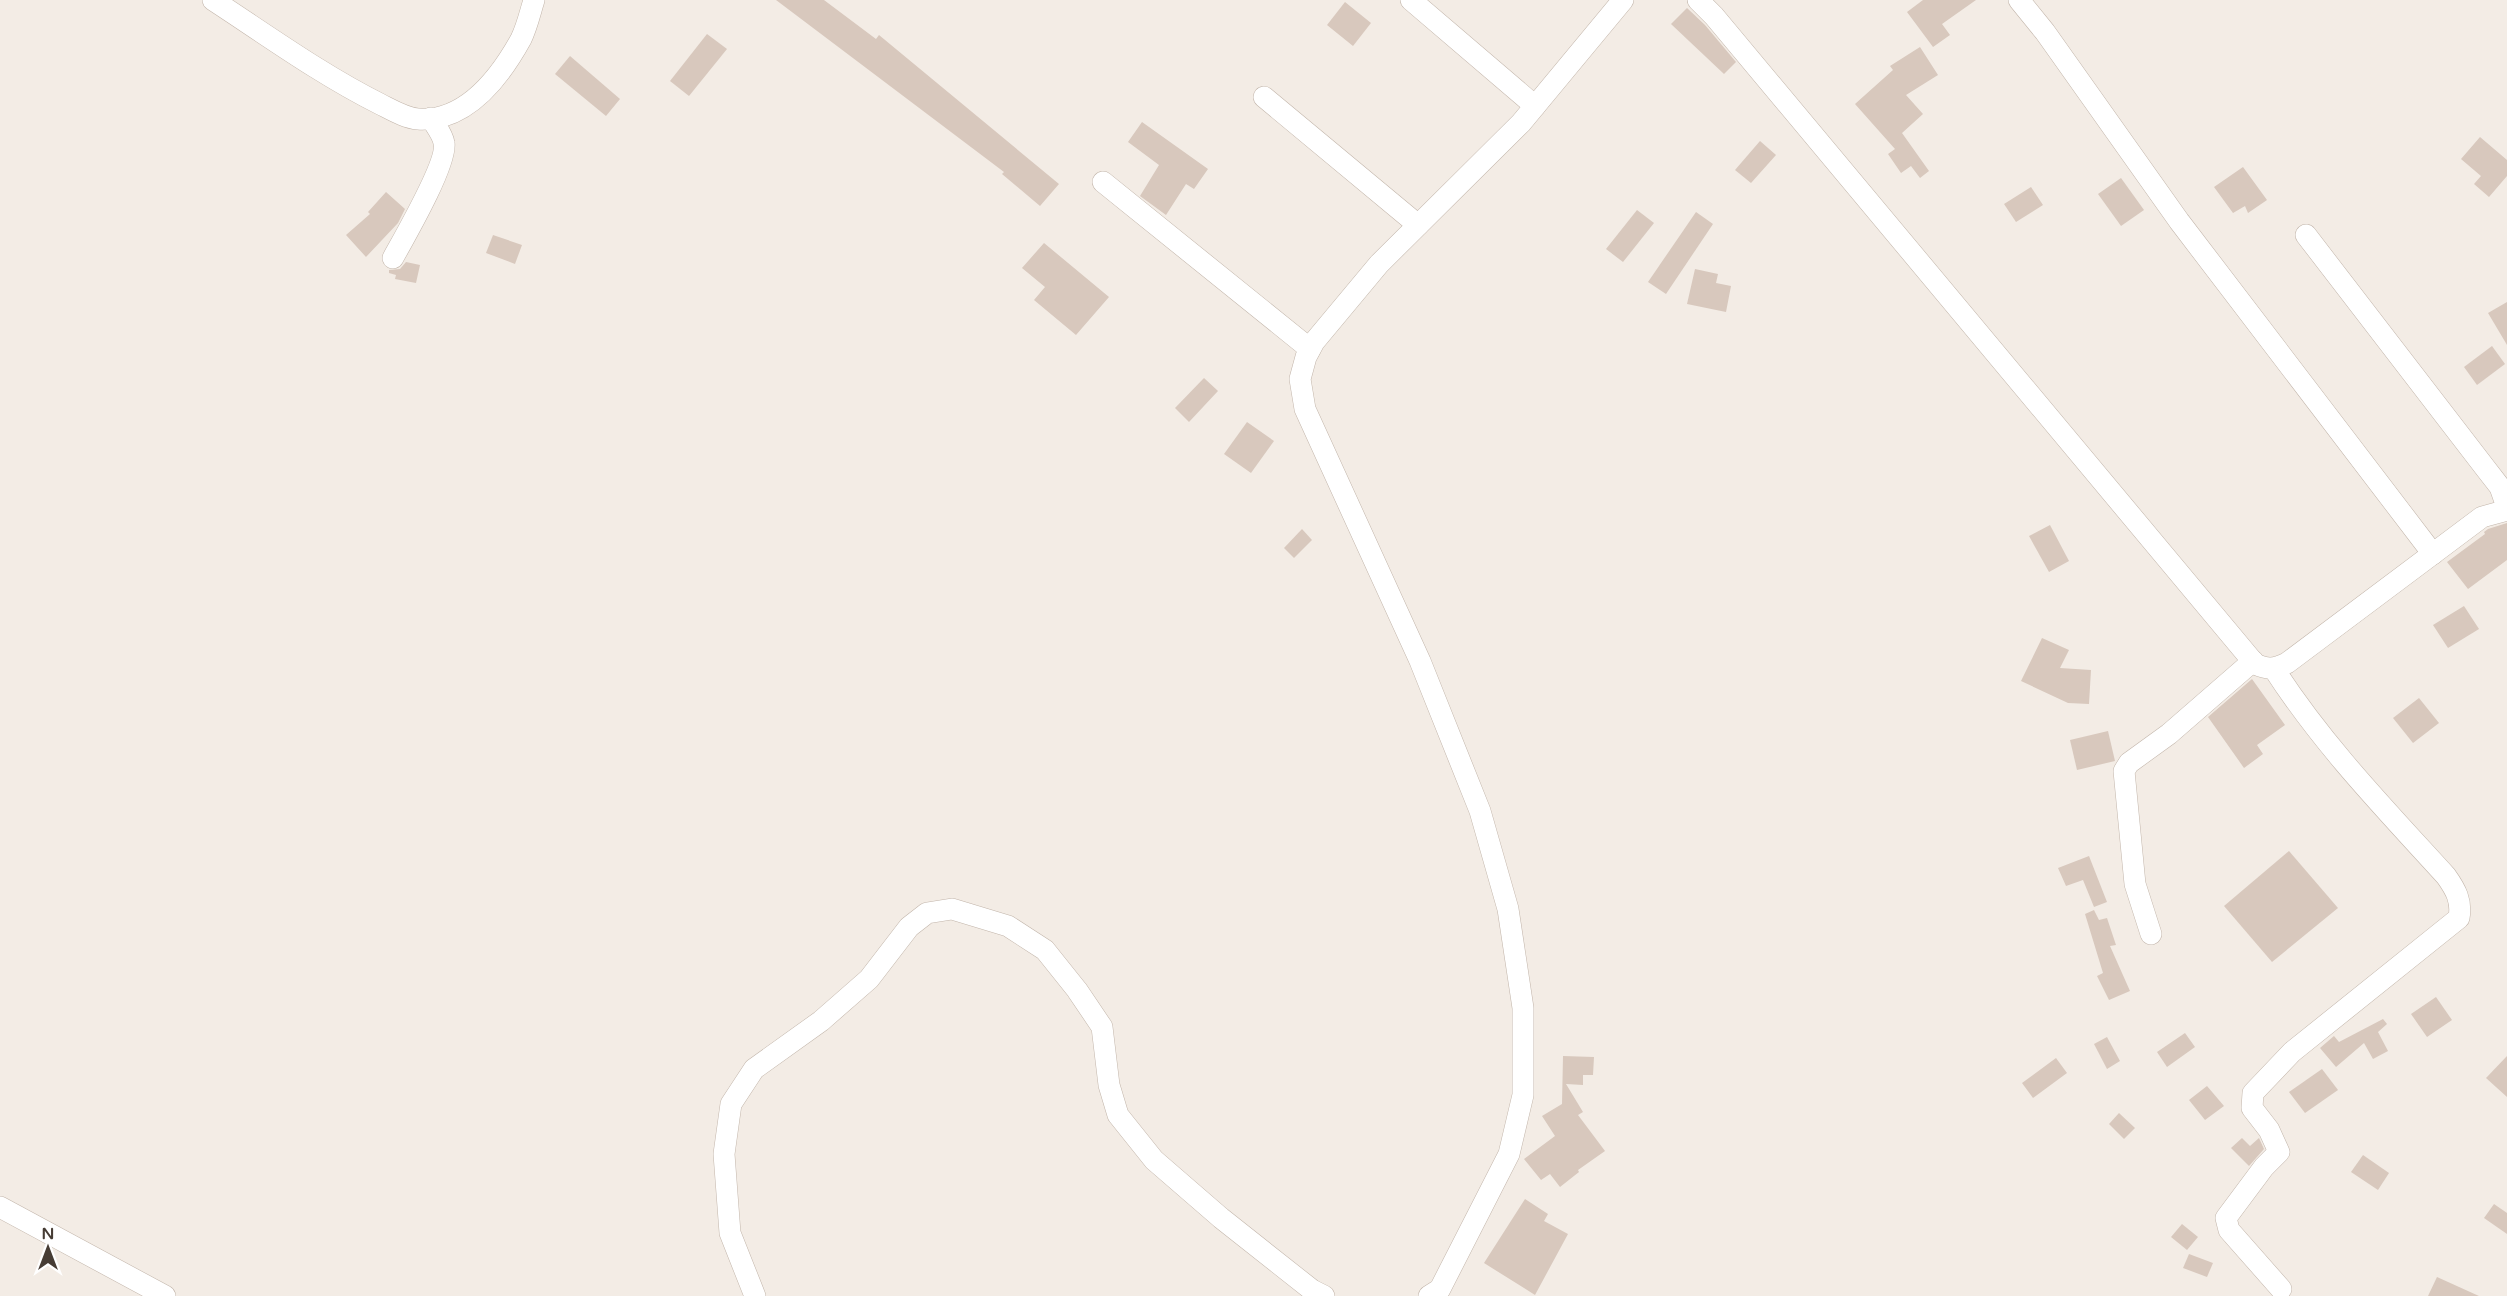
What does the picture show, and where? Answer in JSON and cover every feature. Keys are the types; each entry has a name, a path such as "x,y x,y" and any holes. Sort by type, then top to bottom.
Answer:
{"street":[{"path":"213,0 345,87 406,116 418,119 431,118 464,108 479,95 493,80 521,38 534,0"},
{"path":"1411,0 1535,106"},
{"path":"1429,1296 1440,1289 1509,1154 1523,1095 1523,1008 1508,909 1480,811 1420,661 1305,409 1300,380 1310,349 1379,264 1521,123 1623,0"},
{"path":"1698,0 1714,16 2253,661 2265,669 2274,669 2287,663 2482,517 2507,509 2500,487 2306,235"},
{"path":"2019,0 2179,220 2433,554"},
{"path":"1264,97 1418,225"},
{"path":"393,258 437,172 444,152 444,142 431,118"},
{"path":"1103,182 1310,349"},
{"path":"2151,934 2135,884 2124,771 2128,762 2169,735 2253,661"},
{"path":"2274,669 2321,735 2446,876 2456,891 2461,908 2459,918 2292,1052 2253,1093 2252,1108 2269,1130 2278,1152 2226,1218 2229,1230 2281,1289"},
{"path":"755,1296 730,1233 724,1154 731,1104 754,1069 821,1021 869,979 909,927 927,914 952,909 1008,926 1046,950 1102,1027 1109,1085 1118,1115 1154,1160 1257,1247 1312,1290 1324,1296"},
{"path":"0,1207 165,1296"}],"building":[{"path":"776,0 824,0 876,39 879,35 1059,184 1040,206 1002,174 1004,172"},
{"path":"1923,0 1976,0 1942,24 1950,35 1933,47 1907,12"},
{"path":"1345,2 1371,23 1353,46 1327,25"},
{"path":"1687,8 1705,25 1736,62 1724,74 1671,24"},
{"path":"707,34 727,49 689,96 670,81"},
{"path":"1920,47 1938,75 1906,95 1923,114 1902,133 1929,171 1920,178 1911,166 1901,173 1888,154 1895,149 1855,104 1893,70 1890,66"},
{"path":"570,56 620,99 606,116 555,74"},
{"path":"1142,122 1208,169 1194,189 1186,184 1166,215 1140,196 1159,165 1128,142"},
{"path":"2480,137 2507,160 2507,176 2489,197 2474,184 2481,176 2461,159"},
{"path":"1760,141 1776,155 1751,183 1735,170"},
{"path":"2243,167 2267,200 2248,213 2245,206 2233,213 2214,187"},
{"path":"2121,178 2144,210 2121,226 2098,194"},
{"path":"2031,187 2043,205 2016,222 2004,204"},
{"path":"386,192 405,209 398,223 366,257 346,235 370,214 368,212"},
{"path":"1637,210 1654,223 1623,262 1606,249"},
{"path":"1696,212 1713,224 1666,294 1648,282"},
{"path":"493,235 522,245 515,264 486,253"},
{"path":"1044,243 1109,297 1076,335 1034,300 1045,287 1022,268"},
{"path":"406,262 420,265 416,283 395,279 396,275 389,273 389,270 400,269"},
{"path":"1695,269 1718,274 1716,283 1731,286 1726,312 1687,304"},
{"path":"2507,302 2507,345 2488,313"},
{"path":"2492,346 2505,364 2477,385 2464,367"},
{"path":"1204,378 1218,391 1189,422 1175,408"},
{"path":"1247,422 1274,441 1251,473 1224,454"},
{"path":"2507,523 2507,560 2468,589 2447,562 2485,534 2484,532 2488,529"},
{"path":"2050,525 2069,561 2049,572 2029,536"},
{"path":"1302,529 1312,540 1294,558 1284,548"},
{"path":"2464,606 2479,629 2448,648 2433,625"},
{"path":"2042,638 2069,650 2060,668 2091,670 2089,704 2068,703 2021,681"},
{"path":"2252,679 2285,725 2257,745 2263,754 2244,768 2208,717"},
{"path":"2419,698 2439,723 2413,743 2393,718"},
{"path":"2108,731 2115,761 2077,770 2070,740"},
{"path":"2289,851 2338,908 2272,962 2224,906"},
{"path":"2089,856 2107,902 2094,907 2083,880 2066,886 2058,868"},
{"path":"2094,910 2099,920 2107,918 2116,945 2110,946 2130,991 2109,1000 2097,976 2103,973 2085,914"},
{"path":"2436,997 2452,1020 2427,1037 2411,1014"},
{"path":"2383,1019 2387,1024 2378,1032 2388,1051 2373,1059 2364,1043 2336,1067 2320,1048 2334,1036 2339,1042"},
{"path":"2185,1033 2195,1047 2167,1067 2157,1052"},
{"path":"2107,1037 2120,1061 2107,1069 2094,1044"},
{"path":"1563,1056 1594,1057 1593,1075 1583,1075 1583,1085 1566,1084 1583,1112 1578,1115 1605,1151 1578,1170 1579,1172 1560,1187 1550,1174 1541,1180 1524,1159 1555,1136 1542,1116 1562,1104"},
{"path":"2507,1056 2507,1097 2486,1078"},
{"path":"2056,1058 2067,1073 2033,1098 2022,1083"},
{"path":"2322,1069 2338,1090 2305,1113 2289,1092"},
{"path":"2207,1086 2224,1106 2205,1120 2189,1100"},
{"path":"2119,1113 2135,1128 2124,1139 2109,1124"},
{"path":"2242,1138 2250,1146 2259,1138 2264,1149 2249,1166 2231,1148"},
{"path":"2363,1155 2389,1173 2378,1190 2351,1172"},
{"path":"1525,1199 1548,1214 1544,1221 1568,1234 1535,1295 1484,1263"},
{"path":"2494,1204 2507,1213 2507,1234 2484,1218"},
{"path":"2182,1224 2198,1237 2187,1250 2171,1237"},
{"path":"2189,1254 2213,1263 2207,1277 2183,1268"},
{"path":"2437,1277 2479,1296 2428,1296"}]}
